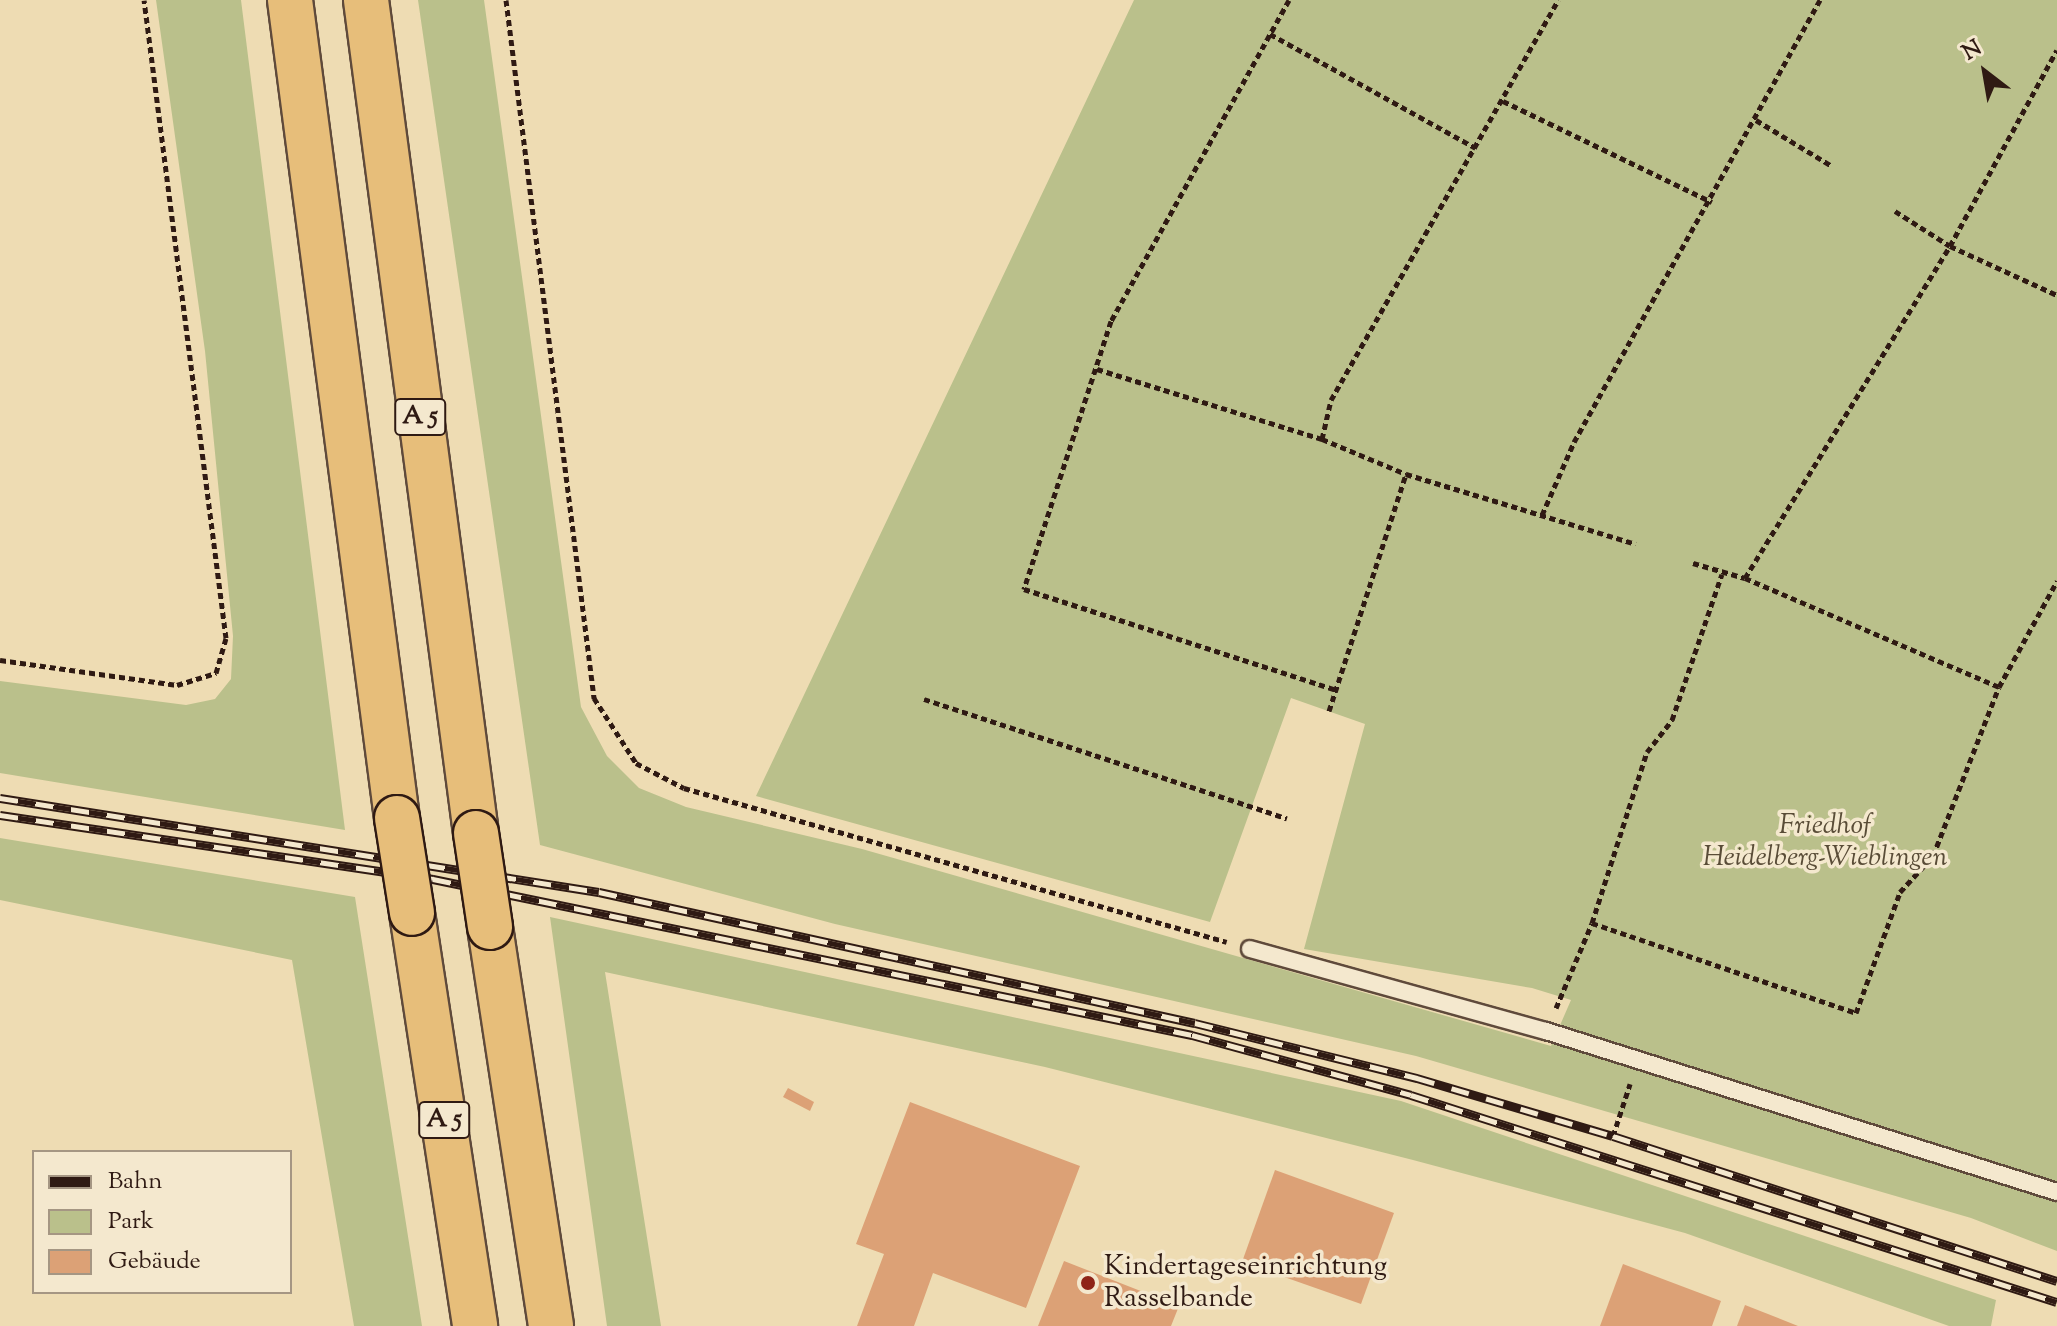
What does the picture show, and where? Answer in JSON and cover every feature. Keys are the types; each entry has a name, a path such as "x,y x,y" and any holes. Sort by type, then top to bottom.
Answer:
{"highway":[{"name":"A 5","path":"290,0 397,818 475,1326"},
{"name":"A 5","path":"366,0 476,833 551,1326"}],"lane":[{"path":"1250,949 1546,1031 2057,1192"}],"path":[{"path":"0,660 177,685 216,673 226,638 144,0"},
{"path":"506,0 594,698 636,763 684,788 1250,949"},
{"path":"1289,0 1134,274 1097,369 1024,589 1336,690"},
{"path":"1322,439 1331,400 1558,0"},
{"path":"1542,515 1574,442 1712,202 1820,0"},
{"path":"1270,34 1476,148"},
{"path":"1745,578 1950,246 2057,50"},
{"path":"1503,101 1712,202"},
{"path":"1756,120 1832,166"},
{"path":"1895,211 1950,246 2057,295"},
{"path":"1097,369 1322,439 1406,474 1636,544"},
{"path":"1329,711 1406,474"},
{"path":"1693,563 1722,574 1745,578 1999,687"},
{"path":"1546,1031 1592,923 1647,752 1672,720 1722,574"},
{"path":"1592,923 1856,1013 1900,892 1933,856 1999,687 2057,581"},
{"path":"924,699 1287,818"},
{"path":"1613,1136 1628,1090"}],"green space":[{"path":"156,0 241,0 345,830 0,773 0,681 186,705 215,699 231,679 233,636 205,351"},
{"name":"Friedhof Heidelberg-Wieblingen","path":"418,0 484,0 581,707 607,756 639,788 686,807 862,849 1551,1046 1571,1000 1532,988 1304,949 1365,724 1291,698 1210,922 756,796 1134,0 2057,0 2057,1251 1971,1218 1416,1056 835,924 540,845"},
{"path":"0,838 355,897 422,1326 354,1326 292,960 0,900"},
{"path":"550,917 1401,1101 1996,1300 1991,1326 1949,1326 1685,1233 1413,1160 1045,1067 605,972 661,1326 607,1326"}],"building":[{"path":"788,1088 814,1102 810,1111 783,1097"},
{"path":"910,1102 1080,1166 1026,1308 933,1273 914,1326 857,1326 884,1254 856,1244"},
{"path":"1275,1170 1394,1213 1361,1304 1242,1262"},
{"name":"Kindertageseinrichtung Rasselbande","path":"1064,1261 1179,1306 1171,1326 1038,1326"},
{"path":"1623,1264 1721,1301 1712,1326 1600,1326"},
{"path":"1745,1305 1798,1326 1737,1326"}],"railway":[{"path":"0,798 599,892 1195,1023 1417,1078 1613,1136 2057,1281"},
{"path":"0,815 433,879 1192,1035 1411,1095 2057,1302"}],"place":[{"name":"Kindertageseinrichtung Rasselbande","path":"1088,1283"}]}
